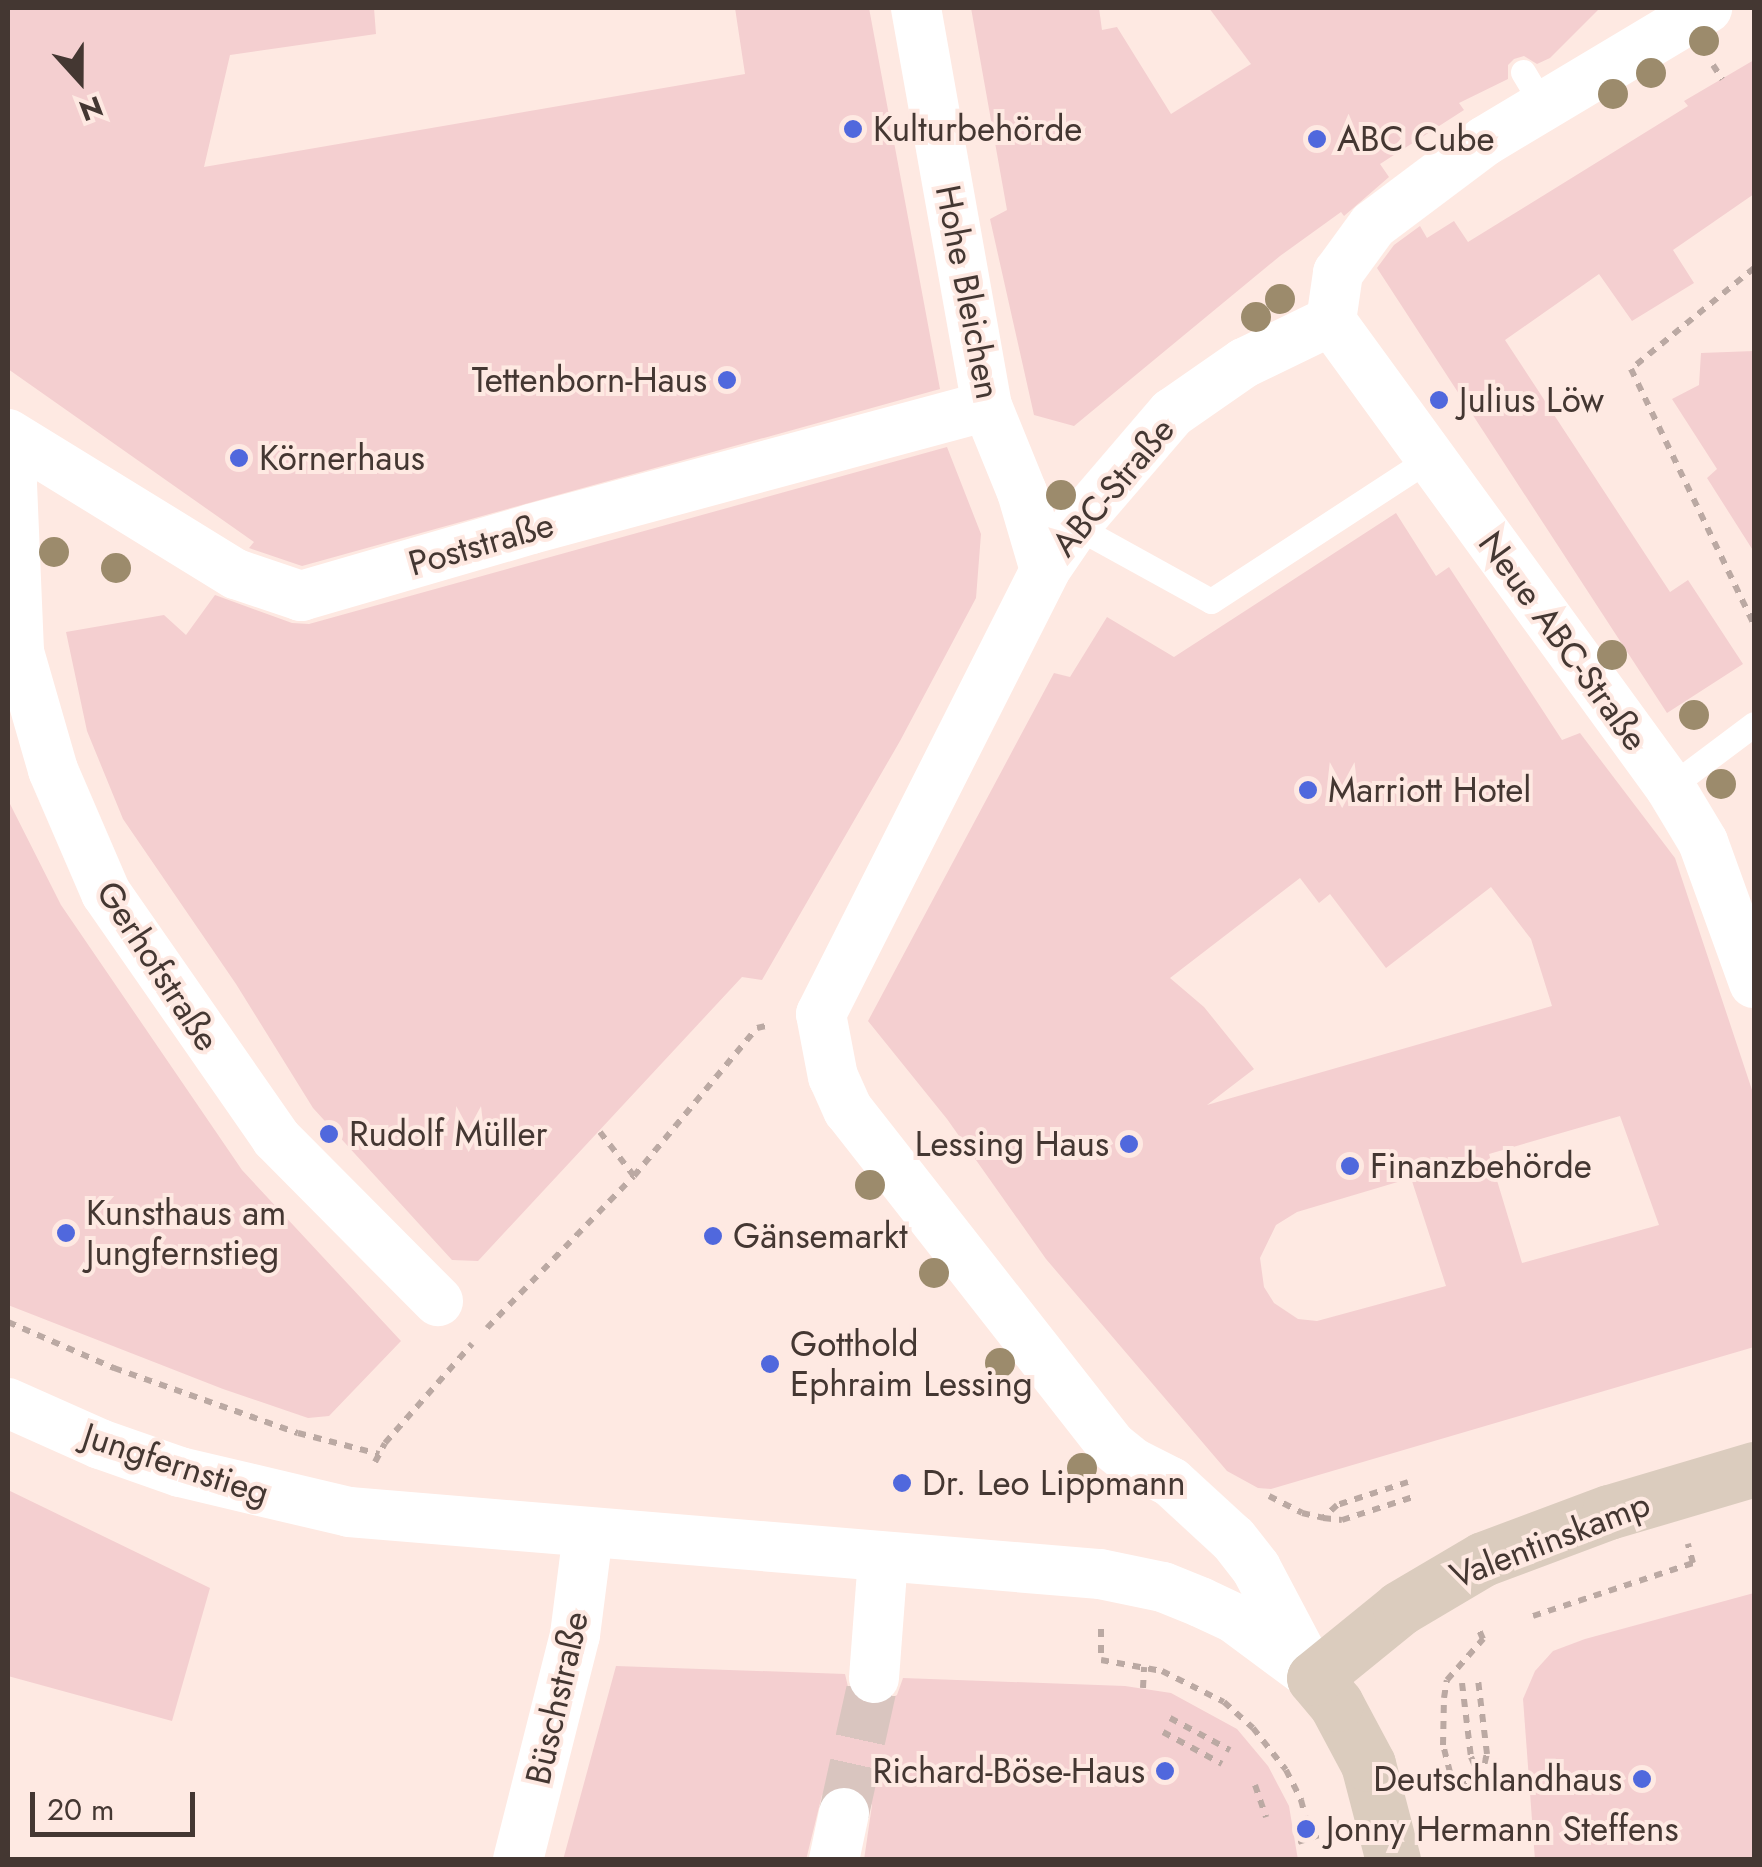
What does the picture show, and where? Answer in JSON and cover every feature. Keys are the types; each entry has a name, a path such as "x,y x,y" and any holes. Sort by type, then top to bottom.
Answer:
{"street":[{"name":"Hohe Bleichen","path":"916,8 987,406 1022,492 1045,570"},
{"path":"1331,321 1338,273 1374,225 1485,141 1533,89 1707,8"},
{"name":"Neue ABC-Straße","path":"1331,321 1670,787 1703,842 1754,983"},
{"name":"ABC-Straße","path":"820,1014 1045,570 1075,526 1172,414 1244,363 1331,321"},
{"name":"Poststraße","path":"11,436 236,574 301,596 531,529 987,406"},
{"name":"Gerhofstraße","path":"11,436 19,652 53,770 106,893 276,1138 438,1302"},
{"path":"820,1014 834,1077 848,1110 1098,1430 1133,1464 1171,1482 1233,1539 1263,1580 1314,1678 1336,1704 1368,1764 1393,1860"},
{"name":"Jungfernstieg","path":"8,1403 180,1472 349,1512 588,1534"},
{"name":"Valentinskamp","path":"1314,1678 1400,1608 1483,1558 1609,1512 1754,1469"},
{"path":"588,1534 1100,1574 1162,1588 1234,1618 1314,1678"},
{"name":"Büschstraße","path":"518,1860 575,1636 588,1534"},
{"path":"874,1678 883,1558"}],"lane":[{"path":"1075,526 1211,600 1429,459"},
{"path":"1670,787 1754,724"}],"path":[{"path":"1754,268 1631,368 1754,625"},
{"path":"385,1444 476,1339 634,1176 757,1028 820,1014"},
{"path":"600,1132 634,1176"},
{"path":"8,1322 114,1368 298,1433 380,1454"},
{"path":"1408,1482 1337,1505 1324,1518 1342,1520 1412,1498"},
{"path":"1534,1616 1616,1588"},
{"path":"1454,1788 1443,1745 1444,1698 1447,1680 1483,1639 1478,1628"},
{"path":"1101,1660 1162,1671 1224,1702 1254,1728 1286,1770 1302,1800 1311,1838"},
{"path":"1144,1667 1144,1688"},
{"path":"1478,1680 1487,1754 1481,1779"},
{"path":"1462,1682 1471,1756 1481,1779"},
{"path":"1170,1718 1230,1750"},
{"path":"1163,1732 1222,1764"},
{"path":"1444,1792 1481,1779"},
{"path":"1255,1785 1266,1817"},
{"path":"1298,1842 1330,1831"}],"building":[{"path":"8,8 374,8 376,34 230,55 204,167 745,74 735,8 869,8 940,389 302,566 249,548 254,542 8,369"},
{"path":"971,8 1099,8 1102,30 1117,27 1171,114 1251,64 1209,8 1600,8 1550,58 1537,64 1524,56 1514,59 1508,65 1508,79 1459,103 1464,110 1380,164 1389,177 1344,216 1341,212 1280,256 1074,426 1034,415 990,219 1007,210"},
{"path":"1754,60 1754,194 1673,250 1694,283 1632,321 1599,274 1505,340 1670,592 1688,580 1743,664 1667,713 1377,268 1394,245 1420,226 1427,238 1454,221 1468,242 1688,106 1684,101"},
{"path":"1754,351 1754,552 1707,478 1717,469 1672,399 1699,385 1701,353"},
{"path":"947,447 981,534 976,598 900,741 762,980 742,977 478,1261 452,1260 313,1108 236,984 123,819 87,731 66,632 164,615 186,635 215,595 292,623 309,624"},
{"path":"1396,513 1436,576 1449,567 1562,740 1580,733 1675,858 1754,1096 1754,1347 1271,1489 1258,1488 1227,1471 1046,1259 947,1119 868,1021 1054,673 1070,677 1107,617 1174,657","holes":["1300,878 1319,903 1330,894 1386,968 1491,887 1531,939 1552,1006 1207,1105 1254,1069 1204,1007 1170,978","1620,1116 1659,1225 1522,1263 1489,1154","1411,1178 1446,1286 1317,1321 1298,1319 1274,1303 1264,1287 1260,1258 1276,1225 1297,1212"]},
{"path":"8,800 61,905 242,1170 401,1341 329,1416 308,1418 223,1389 8,1305"},
{"path":"8,1490 210,1588 172,1721 8,1676"},
{"name":"Deutschlandhaus","path":"1754,1593 1754,1860 1535,1860 1523,1699 1535,1671 1553,1651 1585,1639"},
{"path":"616,1666 845,1674 849,1691 859,1702 873,1707 897,1695 903,1678 1125,1686 1171,1693 1237,1729 1268,1766 1289,1806 1298,1860 864,1860 872,1805 864,1792 849,1785 834,1786 822,1795 806,1860 563,1860"}],"tunnel":[{"path":"844,1813 874,1678"}],"place":[{"name":"Kulturbehörde","path":"853,129"},
{"name":"ABC Cube","path":"1317,139"},
{"name":"Tettenborn-Haus","path":"727,380"},
{"name":"Julius Löw","path":"1439,400"},
{"name":"Körnerhaus","path":"239,458"},
{"name":"Marriott Hotel","path":"1308,790"},
{"name":"Rudolf Müller","path":"329,1134"},
{"name":"Lessing Haus","path":"1129,1144"},
{"name":"Finanzbehörde","path":"1350,1166"},
{"name":"Kunsthaus am Jungfernstieg","path":"66,1233"},
{"name":"Gänsemarkt","path":"713,1236"},
{"name":"Gotthold Ephraim Lessing","path":"770,1364"},
{"name":"Dr. Leo Lippmann","path":"902,1483"},
{"name":"Richard-Böse-Haus","path":"1165,1771"},
{"name":"Deutschlandhaus","path":"1642,1779"},
{"name":"Jonny Hermann Steffens","path":"1306,1829"}]}
